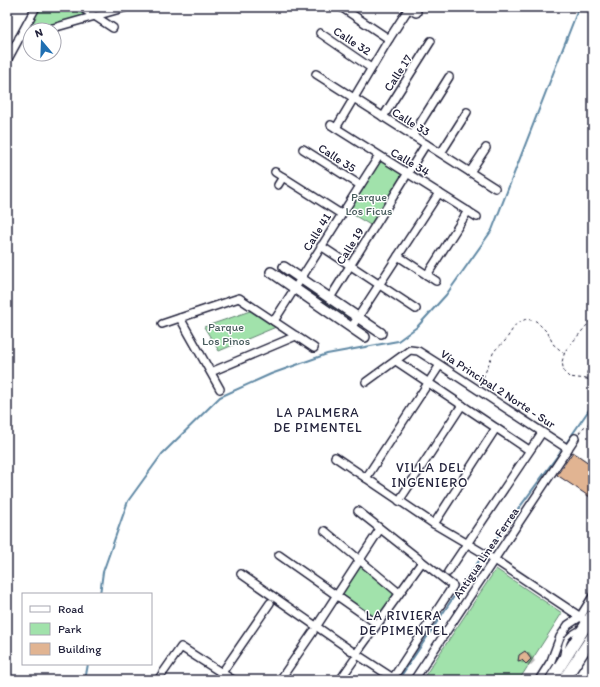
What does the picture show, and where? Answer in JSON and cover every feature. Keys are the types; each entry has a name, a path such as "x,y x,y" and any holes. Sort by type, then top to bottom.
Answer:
{"main road":[{"path":"551,680 588,621"},
{"path":"564,680 593,636"}],"street":[{"path":"9,57 36,7"},
{"path":"81,7 113,28"},
{"path":"62,25 127,7"},
{"path":"341,7 389,39"},
{"path":"354,98 389,39 411,9"},
{"name":"Calle 32","path":"320,33 372,68"},
{"name":"Calle 17","path":"383,117 431,41"},
{"name":"Calle 33","path":"316,74 495,188"},
{"path":"412,136 449,77"},
{"name":"Calle 34","path":"354,98 333,127 477,217"},
{"path":"441,153 467,112"},
{"name":"Calle 19","path":"330,298 426,144"},
{"path":"470,172 486,148"},
{"name":"Calle 35","path":"303,149 360,185"},
{"name":"Calle 41","path":"274,321 379,156"},
{"path":"275,172 341,214"},
{"path":"278,185 283,177"},
{"path":"351,328 439,193"},
{"path":"427,275 468,211"},
{"path":"321,246 416,309"},
{"path":"398,256 436,281"},
{"path":"284,267 381,333"},
{"path":"271,272 365,337"},
{"path":"162,324 239,298 314,348"},
{"path":"180,318 220,389"},
{"path":"211,372 296,336"},
{"name":"Vía Principal 2 Norte - Sur","path":"396,361 410,350 415,349 568,449"},
{"path":"366,382 396,361 529,450"},
{"path":"366,478 438,368"},
{"path":"400,500 462,405"},
{"path":"434,524 496,428"},
{"path":"448,572 541,434"},
{"name":"Antigua Linea Ferrea","path":"414,680 575,438"},
{"path":"335,457 434,524 495,560 588,621"},
{"path":"241,574 314,629 355,657 394,679 453,586 358,511"},
{"path":"280,680 380,528"},
{"path":"325,531 400,593"},
{"path":"279,555 377,624"},
{"path":"340,680 377,624 422,562"},
{"path":"588,621 593,596"},
{"path":"217,680 270,603"},
{"path":"539,680 551,661 560,637 568,625 588,621"},
{"path":"158,680 181,647 233,680"},
{"path":"61,680 76,680"}],"path":[{"path":"593,318 565,351 562,362 564,372 569,377 587,379 593,383"},
{"path":"485,394 480,384 494,351 505,341 516,324 526,319 536,321 548,333 553,344 564,354"},
{"path":"587,379 587,371 593,362"},
{"path":"575,438 583,428 593,420"}],"green space":[{"path":"40,7 75,7 84,15 62,23 31,22"},
{"name":"Parque Los Ficus","path":"380,160 404,175 372,226 347,211"},
{"path":"306,288 348,316 347,319 305,289"},
{"name":"Parque Los Pinos","path":"253,310 276,327 219,351 204,327"},
{"path":"361,564 396,593 377,621 340,595"},
{"path":"496,569 562,613 519,680 422,680"}],"building":[{"path":"573,452 593,466 593,499 557,475"},
{"path":"525,651 531,659 526,664 522,660 518,661 519,655"}],"waterway":[{"path":"100,593 103,572 128,501 162,454 220,397 271,374 327,354 398,341 417,327 446,295 492,230 579,7"},
{"path":"567,442 593,404"},
{"path":"488,550 561,451"},
{"path":"401,676 481,558"},
{"path":"85,680 88,665"}],"district":[{"name":"LA PALMERA DE PIMENTEL","path":"318,420"},
{"name":"VILLA DEL INGENIERO","path":"430,474"},
{"name":"LA RIVIERA DE PIMENTEL","path":"404,622"}]}
